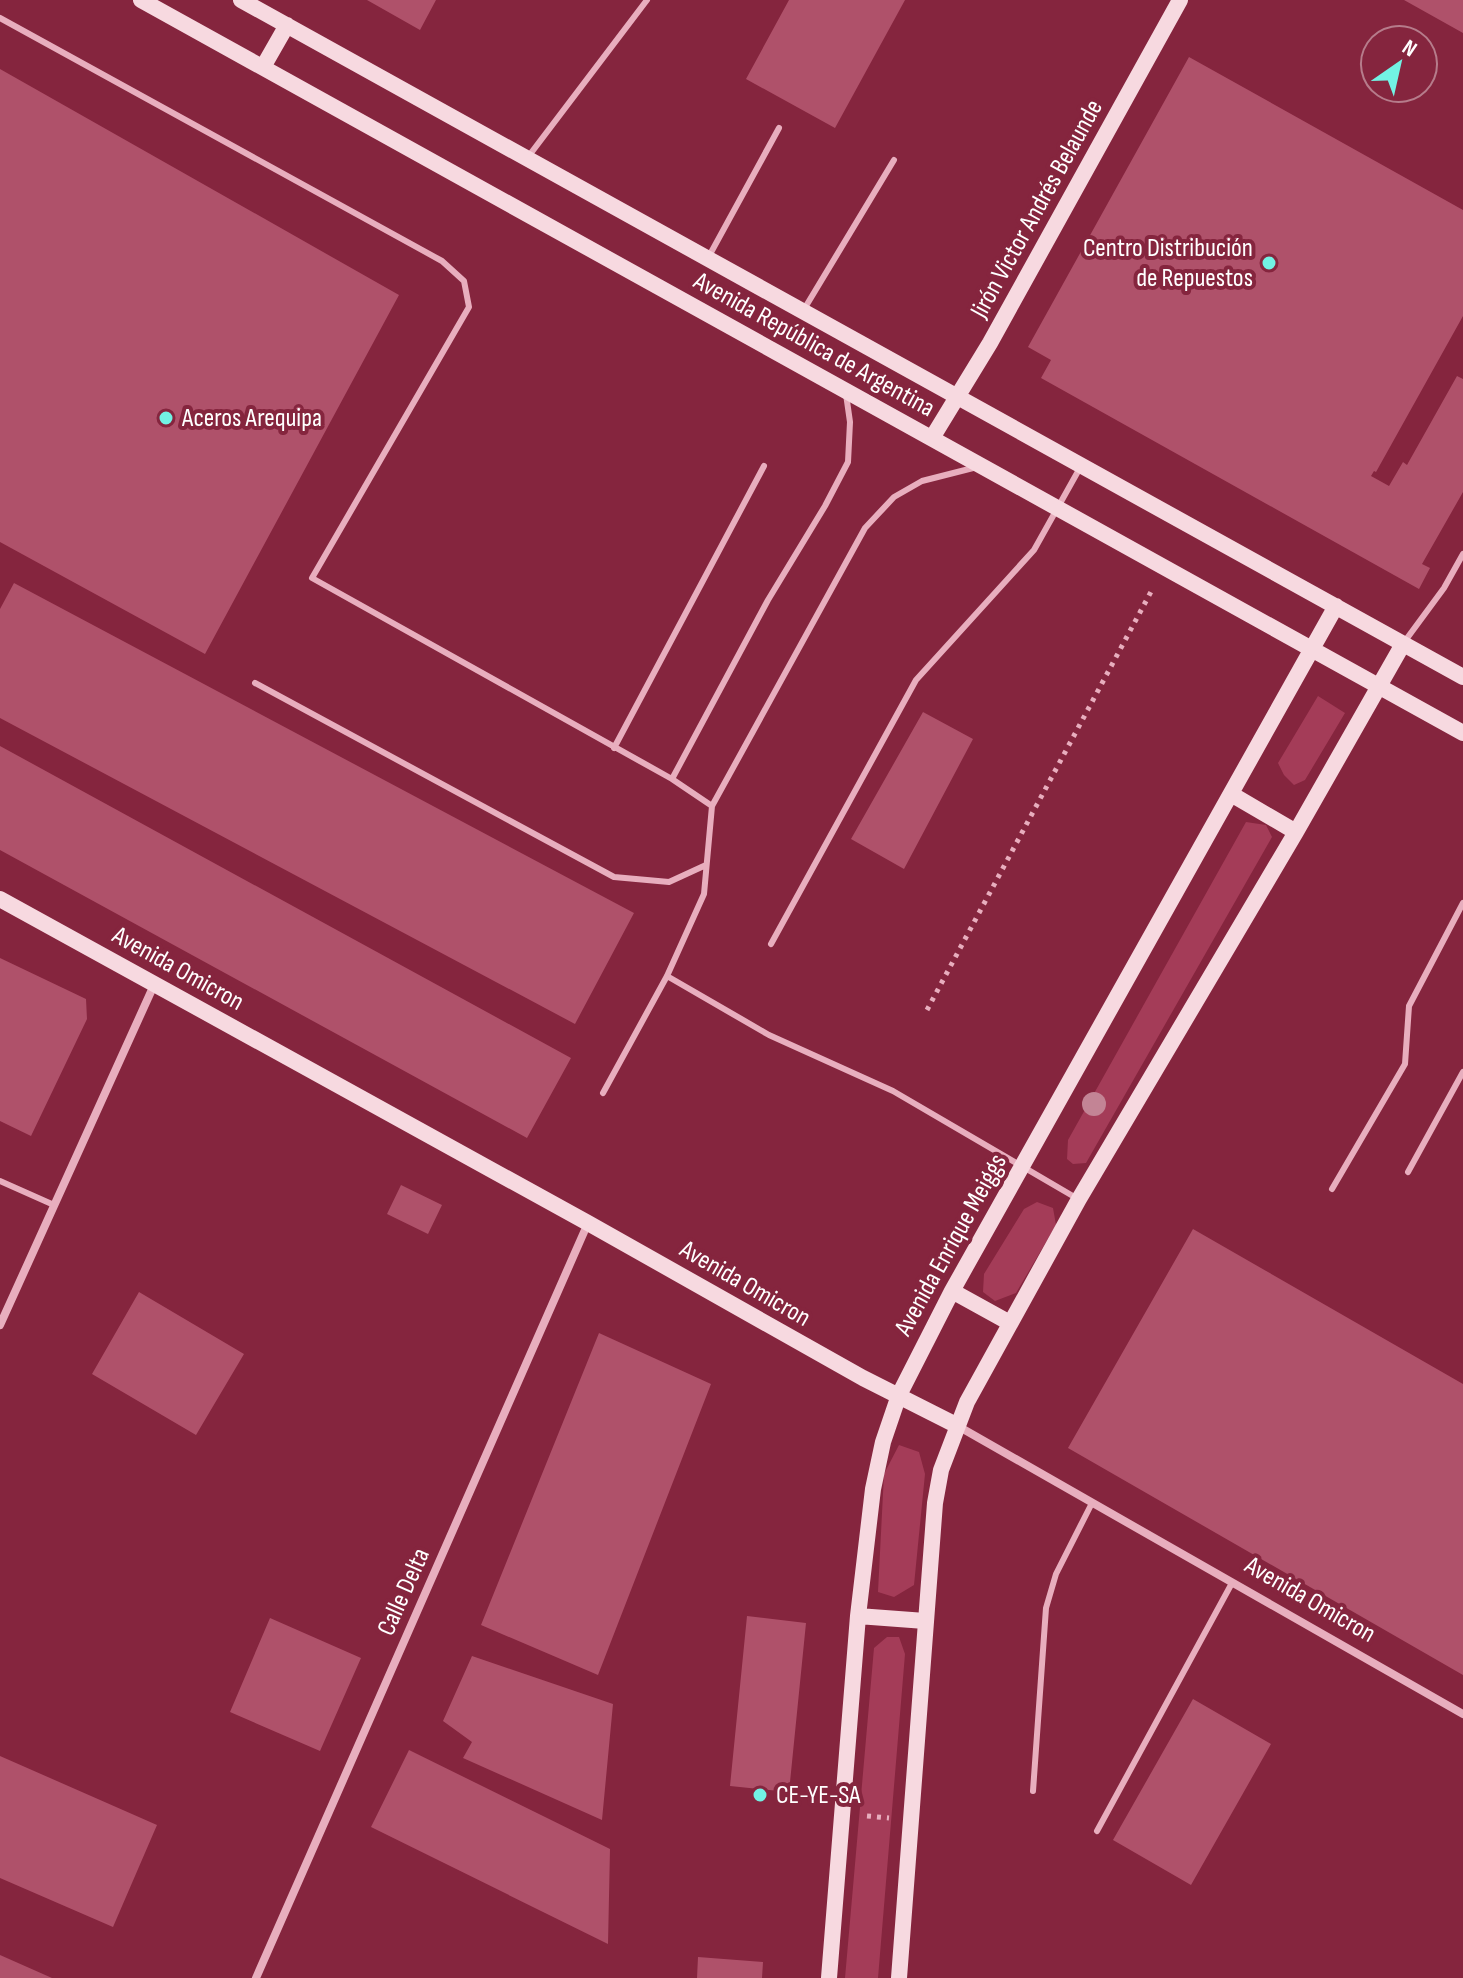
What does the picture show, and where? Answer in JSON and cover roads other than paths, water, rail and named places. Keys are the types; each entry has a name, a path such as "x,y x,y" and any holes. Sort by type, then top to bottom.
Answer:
{"main road":[{"name":"Avenida República de Argentina","path":"141,0 1463,733"},
{"name":"Avenida República de Argentina","path":"241,0 1463,677"},
{"name":"Jirón Victor Andrés Belaunde","path":"932,438 990,343 1180,0"},
{"path":"263,67 287,25"},
{"name":"Avenida Enrique Meiggs","path":"829,1978 858,1616 873,1489 883,1442 899,1395 952,1291 1336,606"},
{"path":"899,1978 935,1503 941,1470 956,1425 1079,1199 1403,644"},
{"path":"1231,794 1296,832"},
{"name":"Avenida Omicron","path":"0,899 863,1378 956,1425"},
{"path":"952,1291 1010,1323"},
{"path":"858,1616 925,1621"}],"street":[{"path":"0,1325 155,984"},
{"name":"Calle Delta","path":"256,1978 588,1223"},
{"name":"Avenida Omicron","path":"956,1425 1463,1714"}],"lane":[{"path":"527,158 647,0"},
{"path":"0,18 442,261 464,281 469,307 312,578 672,779 712,806"},
{"path":"708,258 779,128"},
{"path":"803,311 894,160"},
{"path":"672,779 768,600 848,462 850,422 845,390"},
{"path":"603,1093 667,976 704,894 712,806 865,528 894,497 922,481 981,465"},
{"path":"614,748 764,466"},
{"path":"771,944 916,680 1034,550 1081,466"},
{"path":"1403,644 1444,588 1463,554"},
{"path":"255,683 614,877 669,882 706,865"},
{"path":"1332,1189 1405,1064 1409,1006 1463,903"},
{"path":"667,976 769,1035 893,1091 1079,1199"},
{"path":"1408,1172 1463,1072"},
{"path":"0,1181 54,1205"},
{"path":"1033,1791 1046,1608 1056,1574 1092,1503"},
{"path":"1097,1831 1232,1583"}],"place":[{"name":"Centro Distribución de Repuestos","path":"1269,263"},
{"name":"Aceros Arequipa","path":"166,418"},
{"name":"CE-YE-SA","path":"760,1795"}]}
